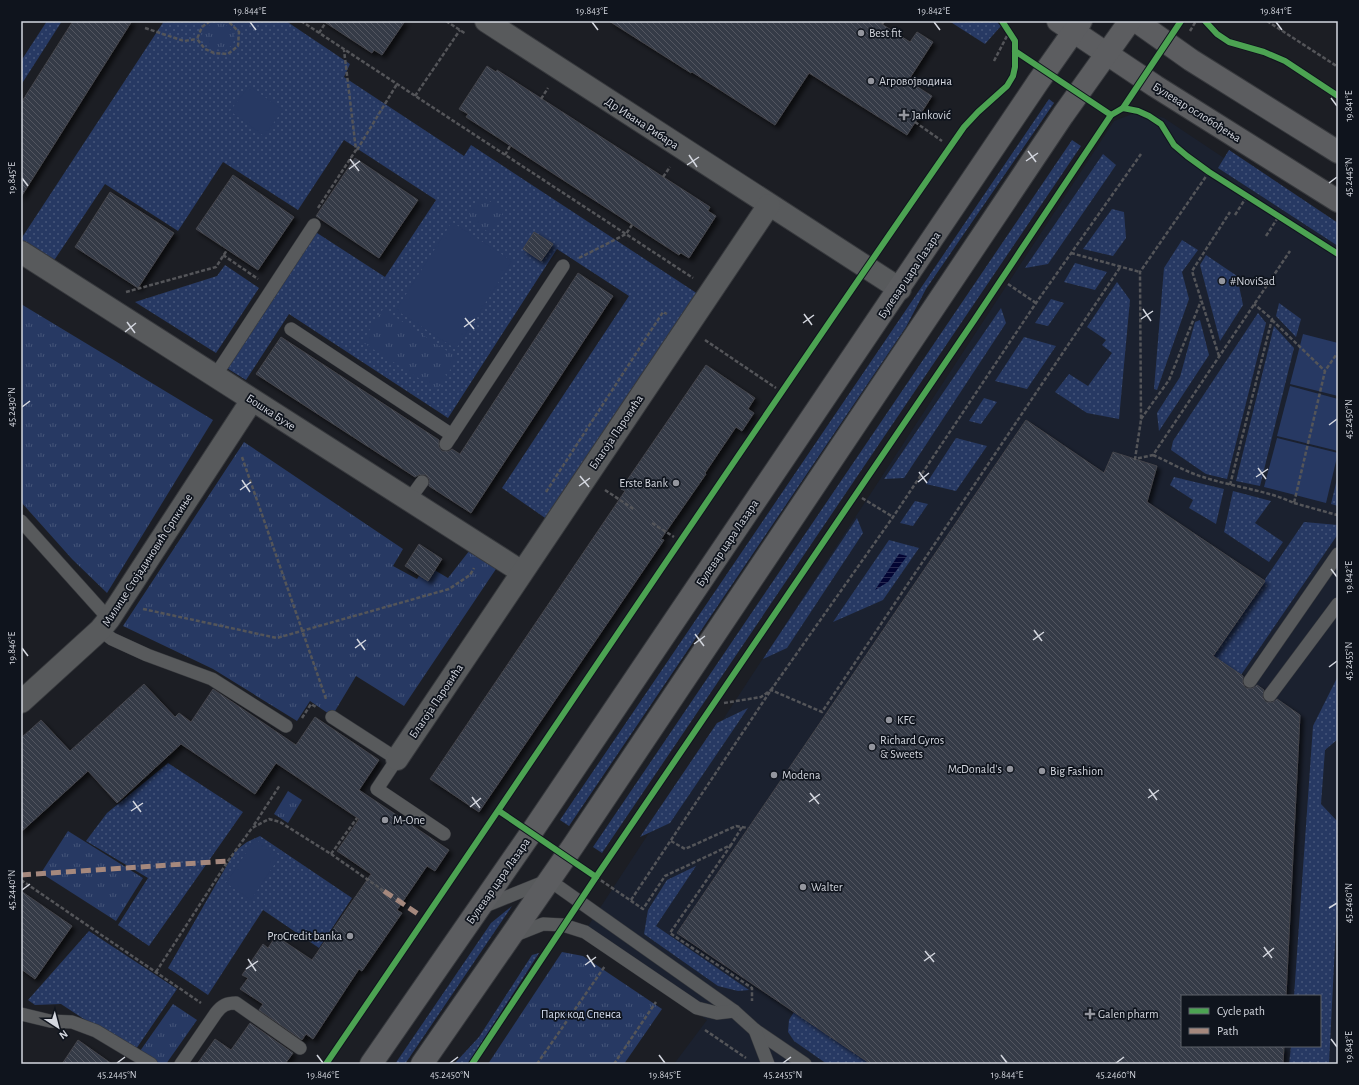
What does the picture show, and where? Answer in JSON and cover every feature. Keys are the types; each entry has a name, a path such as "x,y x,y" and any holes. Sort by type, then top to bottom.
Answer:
{"main road":[{"path":"425,1061 566,856 1054,128 1130,21"},
{"path":"1136,21 1191,60 1338,152"},
{"name":"Булевар ослобођења","path":"1071,25 1106,54 1162,91 1338,201"},
{"name":"Булевар цара Лазара","path":"371,1064 479,909 900,289 1038,82 1071,25"}],"street":[{"name":"Др Ивана Рибара","path":"486,21 900,289"},
{"name":"Благоја Паровића","path":"397,759 769,205"},
{"name":"Бошка Бухе","path":"21,252 522,572"},
{"name":"Милице Стојадиновић Српкиње","path":"21,702 105,625 252,400"}],"lane":[{"path":"215,376 314,225"},
{"path":"291,329 449,440 563,266"},
{"path":"409,500 422,482"},
{"path":"21,520 105,625 112,639 147,655 212,679 286,726"},
{"path":"1250,681 1338,554"},
{"path":"1270,695 1338,604"},
{"path":"332,717 397,759 377,789 444,834"},
{"path":"479,909 549,880 734,1011 755,1030 805,1064"},
{"path":"511,937 543,924 563,926 586,932 697,1008 717,1013 734,1011"},
{"path":"182,1064 219,1008 227,1003 236,1003 300,1048"},
{"path":"21,1014 50,1021 72,1022 96,1031 151,1064"},
{"path":"755,1030 768,1064"}],"path":[{"path":"197,39 202,27 210,21"},
{"path":"197,39 205,49 214,53 228,54 238,46 239,32 228,22 224,21"},
{"path":"301,21 712,290"},
{"path":"1190,31 1196,21"},
{"path":"1266,21 1338,67"},
{"path":"319,33 326,22"},
{"path":"145,28 184,41 197,39"},
{"path":"1007,29 1014,41"},
{"path":"994,61 1007,29"},
{"path":"415,96 460,30"},
{"path":"356,150 397,84"},
{"path":"541,99 548,88"},
{"path":"915,122 942,140"},
{"path":"505,155 510,146"},
{"path":"631,900 771,690 893,517 1036,303 1141,154"},
{"path":"663,177 670,167"},
{"path":"1215,176 1206,170 1140,272 1141,420 1135,459 1153,455 1201,477 1280,497 1294,503 1337,515 1338,514"},
{"path":"1241,192 1254,200"},
{"path":"1235,216 1247,196"},
{"path":"1219,357 1192,272 1230,212"},
{"path":"1272,212 1285,220"},
{"path":"1266,236 1279,216"},
{"path":"563,266 626,234 632,225"},
{"path":"120,294 216,267 227,250"},
{"path":"1153,455 1290,251"},
{"path":"1071,253 1140,272"},
{"path":"223,256 261,281"},
{"path":"771,690 822,712 1121,266"},
{"path":"1008,284 1036,303"},
{"path":"1141,420 1169,380 1201,301"},
{"path":"1254,304 1272,319 1325,371"},
{"path":"1230,485 1272,319"},
{"path":"700,345 704,339 776,388"},
{"path":"1294,503 1325,371 1338,352"},
{"path":"242,456 304,631 332,717"},
{"path":"602,490 603,488 634,510"},
{"path":"862,498 893,517"},
{"path":"652,523 674,538"},
{"path":"139,608 277,638 449,589 470,575 487,550"},
{"path":"724,703 761,697 771,690"},
{"path":"286,726 298,725 310,704 332,717"},
{"path":"156,972 228,861 280,785"},
{"path":"332,854 357,818"},
{"path":"252,828 269,819 280,822 332,854 384,891"},
{"path":"671,841 685,849 736,826 748,828"},
{"path":"742,827 670,933 752,988 752,1004"},
{"path":"566,856 598,874 644,909 665,876 731,845"},
{"path":"578,902 598,874"},
{"path":"21,880 216,1013"},
{"path":"537,1064 607,963"},
{"path":"614,1064 658,998"}],"shaded area":[{"path":"1140,111 1164,118 1338,234 1338,1064 674,1064 707,1020 581,937 1114,121"},
{"path":"899,554 907,556 888,582 875,590"}],"green space":[{"path":"47,21 62,21 21,85 21,61"},
{"path":"164,21 286,21 350,64 344,77 464,156 471,145 698,294 548,520 502,488 629,296 557,249 448,418 289,314 246,380 225,367 314,231 385,277 436,200 344,140 298,210 223,162 178,231 105,184 49,268 21,250 21,239"},
{"path":"949,21 996,21 1001,26 985,44"},
{"path":"213,23 225,24 235,34 233,44 226,50 211,49 201,40 203,30"},
{"path":"249,86 283,110 264,136 230,111"},
{"path":"1049,99 1054,103 926,289 906,327 569,826 560,820"},
{"path":"1072,140 1081,146 602,853 593,847"},
{"path":"1229,150 1338,223 1338,246 1218,168"},
{"path":"1103,154 1116,165 1048,264 1025,268"},
{"path":"482,196 504,211 490,233 467,218"},
{"path":"1112,209 1124,212 1126,238 1113,256 1083,249"},
{"path":"452,222 512,261 456,349 396,310"},
{"path":"1182,240 1198,250 1182,272 1189,299 1157,390 1154,389 1164,268"},
{"path":"1206,255 1237,276 1243,305 1220,341 1200,265"},
{"path":"1075,263 1107,272 1095,290 1064,282"},
{"path":"225,265 259,288 216,353 135,302 217,276"},
{"path":"1117,282 1130,300 1119,419 1087,413 1055,392 1069,374 1088,386 1112,353 1102,345 1106,340 1087,327"},
{"path":"1051,299 1064,303 1048,326 1035,323"},
{"path":"1279,303 1301,319 1296,337 1276,316"},
{"path":"21,304 213,420 107,593 72,559 21,502"},
{"path":"1001,308 1006,323 904,478 884,479"},
{"path":"383,309 458,358 437,390 362,342"},
{"path":"1258,313 1266,323 1227,479 1206,474 1171,450 1173,441"},
{"path":"1200,320 1209,355 1159,431 1157,413 1180,377 1195,322"},
{"path":"1274,326 1294,348 1260,486 1236,481"},
{"path":"1303,334 1338,343 1338,396 1290,384"},
{"path":"1024,337 1056,346 1027,389 995,381"},
{"path":"1290,386 1338,399 1338,451 1277,436"},
{"path":"984,398 997,402 981,424 969,421"},
{"path":"956,438 987,446 956,491 926,484"},
{"path":"1277,438 1338,453 1326,503 1264,487"},
{"path":"244,442 403,549 393,566 417,579 426,565 448,578 473,546 500,563 404,706 356,676 332,716 310,701 297,721 213,669 123,626"},
{"path":"1338,475 1338,506 1331,504"},
{"path":"1174,477 1224,489 1216,524 1189,508 1193,500 1170,485"},
{"path":"1233,491 1271,501 1255,523 1283,542 1269,562 1224,532"},
{"path":"915,501 928,504 913,526 900,523"},
{"path":"857,518 863,533 787,648 763,659"},
{"path":"1304,522 1338,525 1338,534 1241,675 1213,656"},
{"path":"889,540 919,548 883,600 833,622"},
{"path":"1338,676 1338,739 1325,750 1321,804 1338,822 1338,886 1329,1064 1289,1064 1291,1047 1321,1047 1321,995 1294,995 1313,726"},
{"path":"748,708 670,823 640,837 717,723"},
{"path":"168,763 243,812 149,946 118,925 148,878 86,841 107,813"},
{"path":"288,791 302,800 288,823 274,814"},
{"path":"68,831 143,878 116,921 41,873"},
{"path":"260,836 352,898 319,948 263,910 208,995 168,968 235,851 247,842"},
{"path":"255,839 280,856 251,900 226,883"},
{"path":"696,866 656,926 749,990 738,991 718,986 644,934 648,910 667,880"},
{"path":"512,906 405,1064 395,1064 491,923"},
{"path":"89,931 177,989 134,1052 61,1004 35,1005 28,1000"},
{"name":"Парк код Спенса","path":"562,952 583,956 662,1009 624,1064 488,1064"},
{"path":"539,953 468,1064 454,1064 479,1037 532,955"},
{"path":"173,1004 197,1020 166,1064 159,1064 140,1051"},
{"path":"794,1012 871,1064 827,1064 794,1041 788,1032 789,1020"}],"building":[{"path":"73,21 132,21 21,197 21,103"},
{"path":"323,21 405,21 382,55 374,50 372,53"},
{"path":"609,21 877,21 910,42 917,32 933,42 908,81 932,96 907,135 809,73 775,125"},
{"path":"487,66 496,72 497,70 710,207 708,211 716,216 689,258 681,253 679,255 466,117 468,114 459,109"},
{"path":"355,158 418,200 379,258 316,216"},
{"path":"233,175 294,217 258,270 196,229"},
{"path":"110,192 174,233 138,288 75,247"},
{"path":"534,232 553,244 541,261 523,249"},
{"path":"578,273 613,296 471,513 429,486 429,479 426,475 419,475 415,477 256,374 281,337 439,440 439,447 442,451 449,451 452,449 460,454"},
{"path":"706,365 755,398 748,409 754,413 742,431 736,427 705,473 706,474 661,539 664,540 479,812 430,779 625,491 621,489"},
{"name":"Big Fashion","path":"1026,420 1104,473 1113,452 1157,466 1147,502 1265,581 1213,656 1243,676 1243,684 1246,688 1253,688 1257,685 1264,690 1263,698 1266,702 1273,702 1277,699 1300,715 1286,995 1181,995 1181,1047 1284,1047 1283,1064 871,1064 677,933"},
{"path":"419,544 442,559 428,581 405,566"},
{"path":"144,684 175,717 179,713 191,722 213,689 296,745 315,717 379,760 359,790 449,850 435,871 427,866 397,910 402,913 362,971 359,969 313,1039 306,1034 302,1040 259,1010 263,1004 240,989 248,978 242,975 263,944 268,948 276,936 312,960 371,874 337,851 359,819 276,763 255,794 181,744 117,803 88,771 21,832 21,738 41,720 70,751"},
{"path":"21,891 72,926 35,979 21,969"},
{"path":"250,1023 293,1053 285,1064 197,1064 215,1039 231,1050"},
{"path":"78,1040 112,1064 62,1064"}],"marked path":[{"path":"21,875 228,861"},
{"path":"384,891 418,914"}],"cycle path":[{"path":"326,1064 883,243 964,127 1007,86 1013,76 1015,67 1015,41 1002,21"},
{"path":"1123,108 1181,21"},
{"path":"1205,21 1217,34 1229,42 1264,52 1285,61 1338,96"},
{"path":"1015,51 1111,115"},
{"path":"472,1064 596,877 975,319 1111,115 1123,108 1138,111 1149,116 1161,124 1174,145 1187,156 1209,172 1338,254"},
{"path":"499,811 596,877"}],"place":[{"name":"Best fit","path":"861,33"},
{"name":"Агровојводина","path":"871,81"},
{"name":"Janković","path":"904,115"},
{"name":"#NoviSad","path":"1222,281"},
{"name":"Erste Bank","path":"676,483"},
{"name":"KFC","path":"889,720"},
{"name":"Richard Gyros & Sweets","path":"872,747"},
{"name":"McDonald's","path":"1010,769"},
{"name":"Big Fashion","path":"1042,771"},
{"name":"Modena","path":"774,775"},
{"name":"M-One","path":"385,820"},
{"name":"Walter","path":"803,887"},
{"name":"ProCredit banka","path":"350,936"},
{"name":"Galen pharm","path":"1090,1014"}]}
